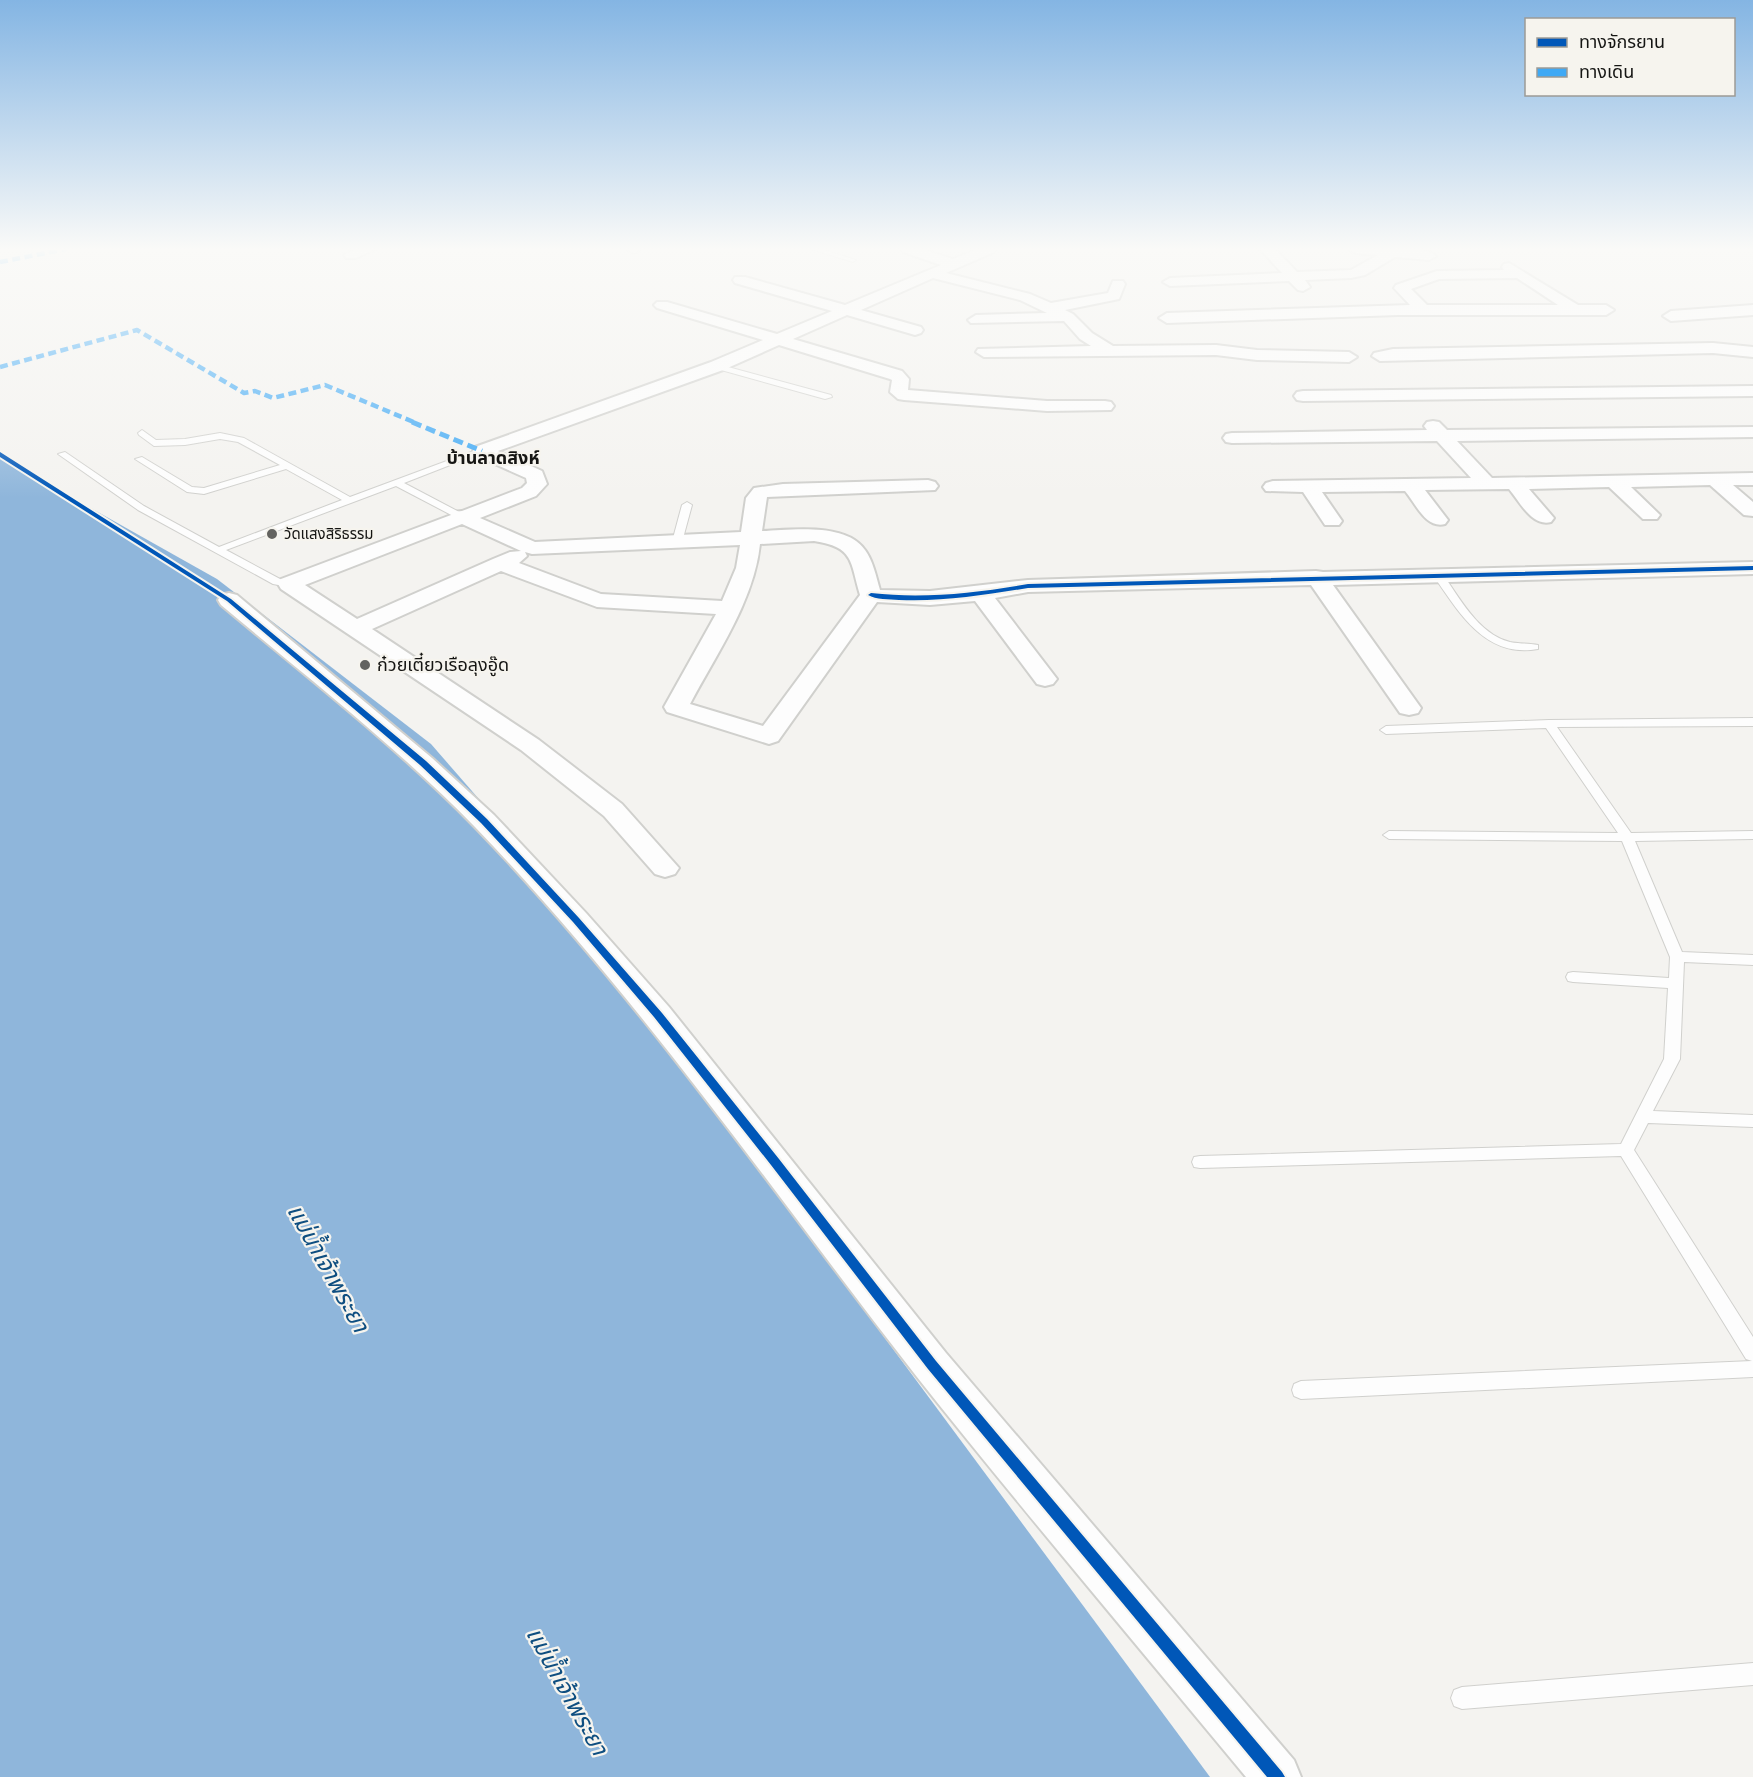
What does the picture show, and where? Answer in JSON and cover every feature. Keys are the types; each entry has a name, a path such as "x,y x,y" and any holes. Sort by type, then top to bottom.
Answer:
{"street":[{"path":"749,332 896,375 901,379 899,392 904,395 1047,406 1105,406"},
{"path":"482,451 717,366 797,332"},
{"path":"1082,332 1110,351"},
{"path":"1379,367 1393,354 1713,348 1753,352"},
{"path":"984,352 1216,350 1257,355 1349,357 1379,367 1486,483"},
{"path":"1551,350 1566,364"},
{"path":"1581,378 1595,392"},
{"path":"1303,396 1753,391"},
{"path":"1232,438 1753,432"},
{"path":"289,584 460,516 529,492 537,484 535,475 482,451"},
{"path":"1714,479 1751,512"},
{"path":"1273,487 1753,479"},
{"path":"1614,481 1650,515"},
{"path":"1514,483 1544,518"},
{"path":"1411,485 1438,520"},
{"path":"871,595 769,736 676,707 730,608 747,568 756,498 761,492 928,486"},
{"path":"1308,486 1332,520"},
{"path":"460,516 532,549"},
{"path":"354,629 532,549 814,535 841,538 854,547 871,595"},
{"path":"500,563 604,601 730,608"},
{"path":"871,595 891,598 982,595 1028,586 1316,577 1753,568"},
{"path":"1316,577 1409,708"},
{"path":"289,584 530,745 612,810 665,868"},
{"path":"982,595 1045,679"},
{"path":"229,600 423,763 484,821 576,920 673,1033 932,1365 1277,1777"}],"lane":[{"path":"717,366 828,397"},
{"path":"142,433 154,443 167,444 212,436 241,440 350,501"},
{"path":"223,548 482,451"},
{"path":"62,454 141,508 277,582 289,584"},
{"path":"140,459 190,490 204,491 288,466"},
{"path":"397,483 460,516"},
{"path":"677,542 687,505"},
{"path":"1438,575 1479,628 1490,638 1505,644 1534,647"},
{"path":"1386,730 1549,724 1753,722"},
{"path":"1549,724 1627,837 1677,957 1672,1059 1626,1150"},
{"path":"1389,835 1627,837 1753,835"},
{"path":"1677,957 1753,960"},
{"path":"1573,977 1676,984"},
{"path":"1642,1117 1753,1121"},
{"path":"1200,1162 1626,1150"},
{"path":"1626,1150 1753,1353"},
{"path":"1301,1390 1753,1369"},
{"path":"1462,1698 1753,1674"}],"water":[{"name":"แม่น้ำเจ้าพระยา","path":"0,457 217,579 431,744 525,852 1210,1777 0,1777"}],"marked path":[{"path":"0,367 129,332"},
{"path":"140,332 244,393 255,391 273,398 325,385 482,451"}],"cycle path":[{"path":"0,454 229,600 423,763 484,821 576,920 658,1015 932,1365 1277,1777"},
{"path":"871,595 930,598 1028,586 1753,568"}],"place":[{"name":"วัดแสงสิริธรรม","path":"272,534"},
{"name":"ก๋วยเตี๋ยวเรือลุงอู๊ด","path":"365,665"}],"district":[{"name":"บ้านลาดสิงห์","path":"493,458"}]}
